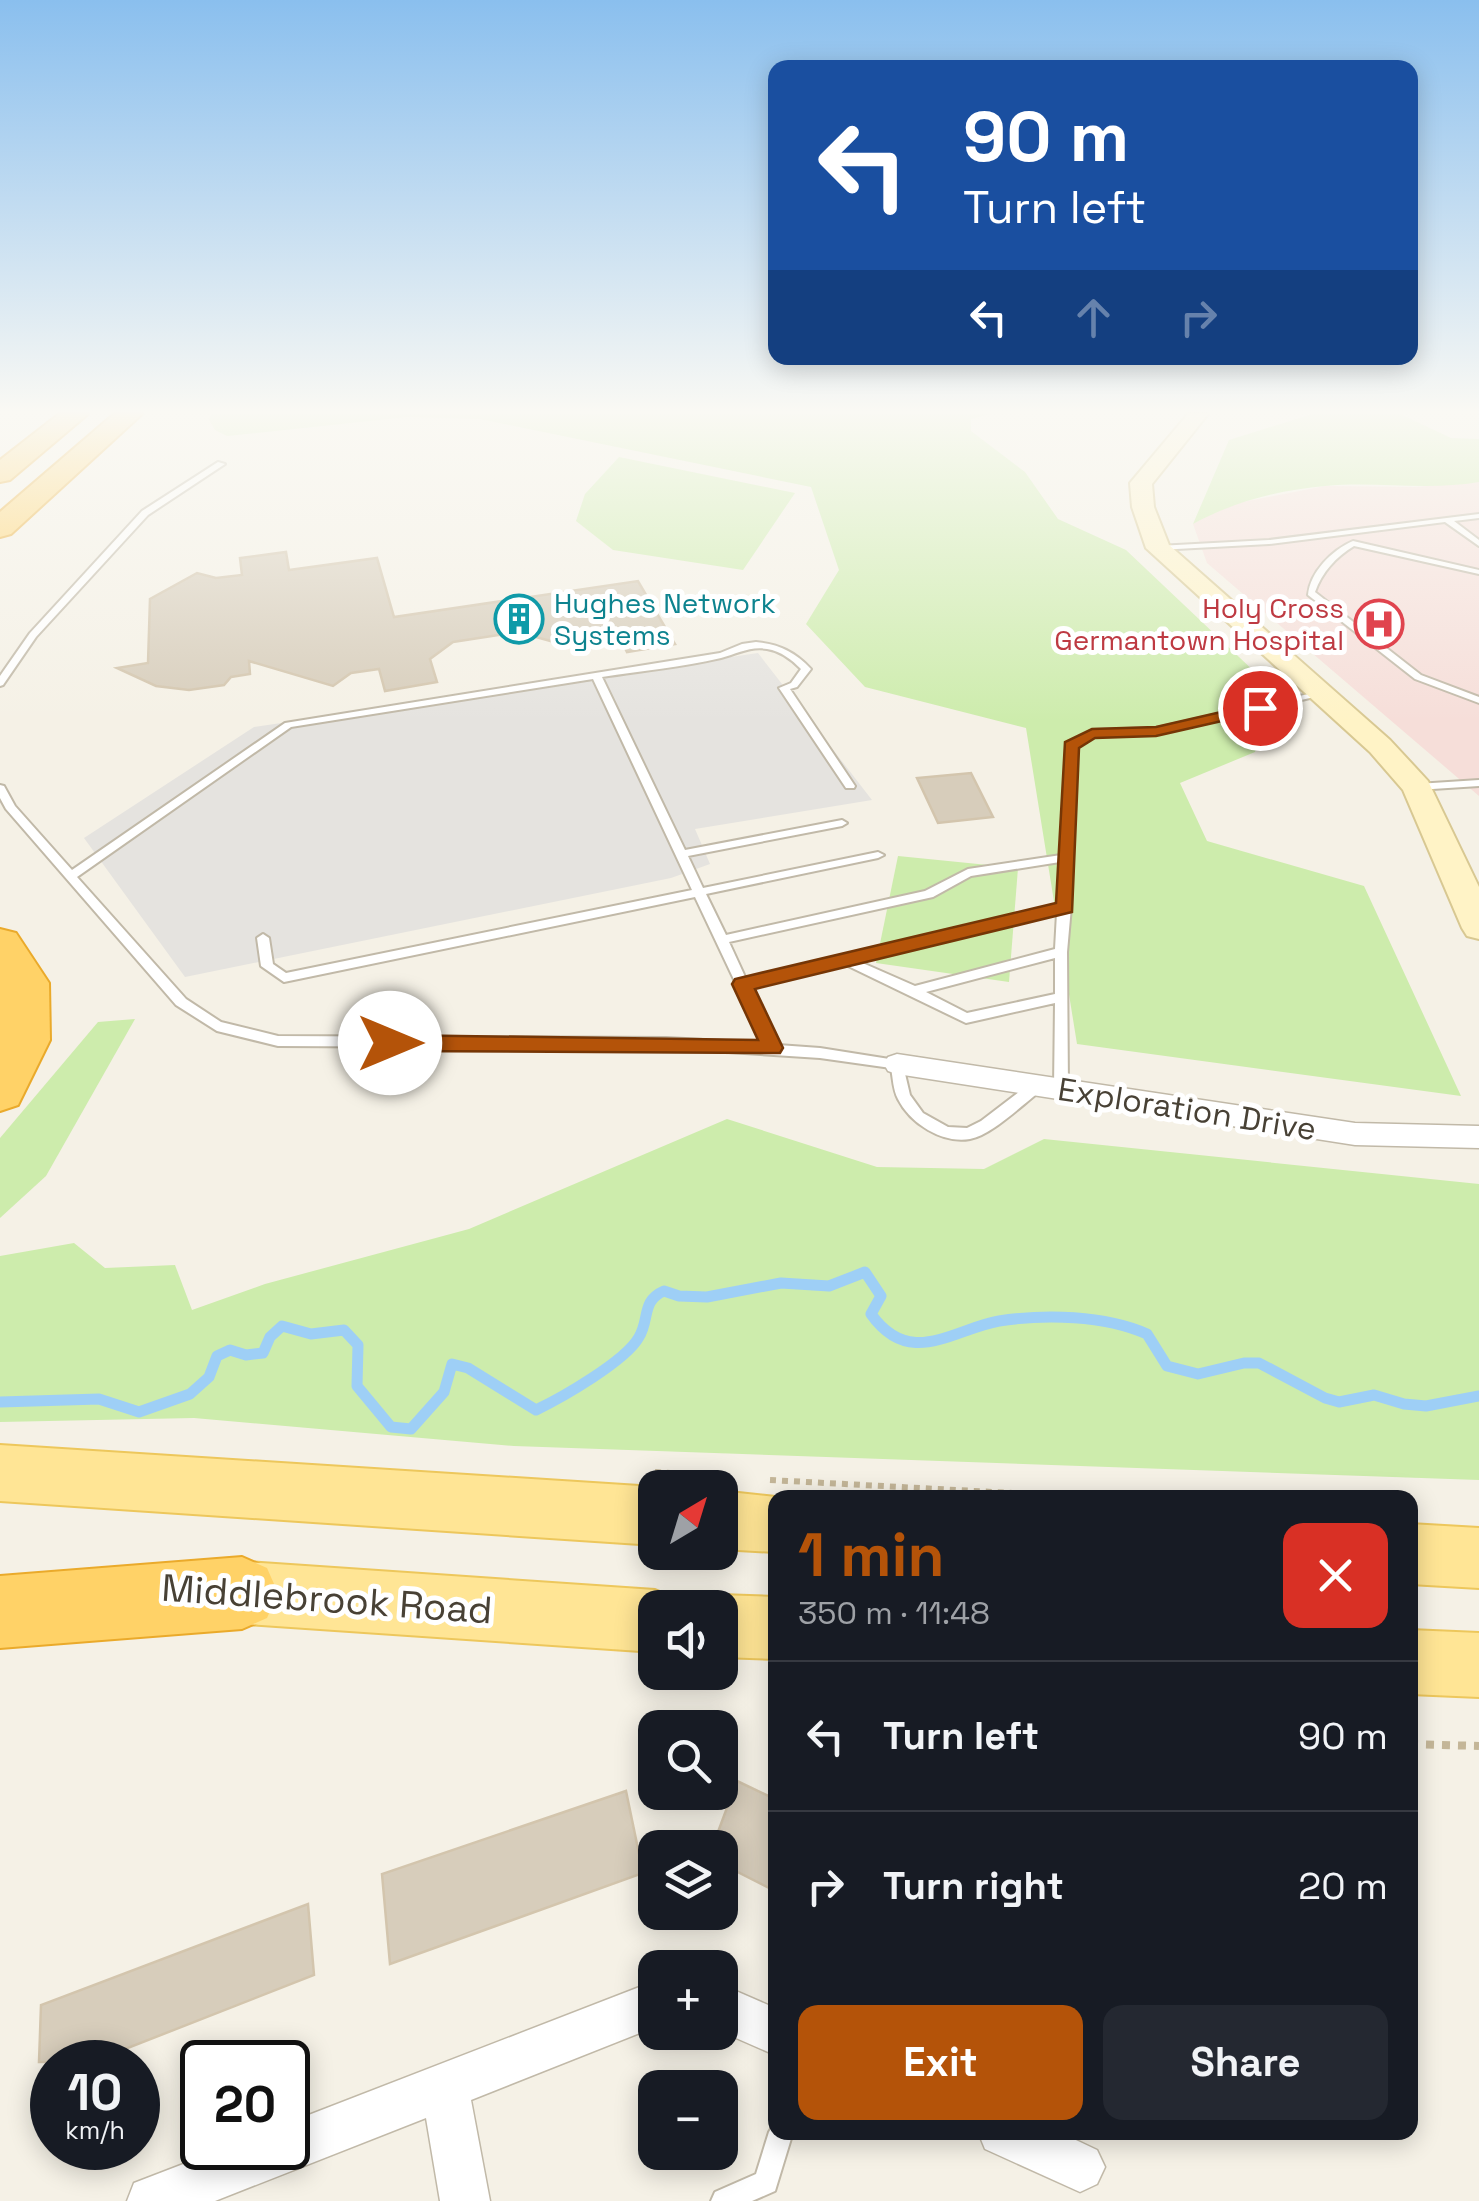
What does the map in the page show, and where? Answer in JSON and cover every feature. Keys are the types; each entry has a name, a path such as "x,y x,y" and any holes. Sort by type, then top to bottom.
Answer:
{"highway":[{"path":"0,944 25,984 25,1040 0,1091"},
{"path":"0,1612 242,1593"}],"main road":[{"path":"0,1473 638,1515"},
{"path":"738,1521 768,1522"},
{"path":"1418,1554 1479,1558"},
{"name":"Middlebrook Road","path":"0,1576 638,1621"},
{"path":"738,1627 768,1628"},
{"path":"1418,1662 1479,1665"}],"street":[{"path":"1147,517 1158,548 1380,746 1417,787 1442,836 1479,928"},
{"name":"Exploration Drive","path":"896,1064 1354,1134 1479,1137"},
{"path":"152,2201 638,2011"},
{"path":"738,2015 768,2029"},
{"path":"445,2089 465,2201"},
{"path":"1020,2140 1080,2167"}],"lane":[{"path":"0,683 33,636 142,517"},
{"path":"1158,548 1269,542 1473,517"},
{"path":"1446,520 1479,544"},
{"path":"1479,572 1353,543 1345,546 1312,584 1311,593 1418,677 1479,700"},
{"path":"72,875 288,725 597,676 722,654 737,646 762,644 789,652 806,669 794,685 784,688 850,786"},
{"path":"597,676 772,1048"},
{"path":"0,788 10,807 182,1002 216,1026 242,1034 312,1042 772,1048 896,1064 903,1096 918,1117 946,1132 969,1134 1049,1087 1061,997 1070,746 1092,734 1156,732 1322,694"},
{"path":"1417,787 1479,783"},
{"path":"681,854 842,823"},
{"path":"263,938 267,966 284,978 700,895 878,855"},
{"path":"722,940 929,894 968,873 1066,858"},
{"path":"742,984 1066,907"},
{"path":"914,991 1061,952"},
{"path":"846,960 966,1018 1061,997"},
{"path":"724,2201 766,2182 779,2140"}],"path":[{"path":"1418,1744 1479,1746"}],"shaded area":[{"name":"Holy Cross Germantown Hospital","path":"1206,517 1479,517 1479,796 1207,563 1193,524"},
{"path":"758,653 872,800 695,829 710,864 671,878 185,977 84,838 254,727"}],"green space":[{"path":"577,517 779,517 743,570 613,550 576,521"},
{"path":"821,517 1056,517 1126,550 1275,691 1255,752 1180,783 1207,841 1364,886 1461,1096 1077,1044 1026,728 865,687 806,624 839,570"},
{"path":"898,856 1018,868 1009,982 876,963"},
{"path":"135,1019 46,1176 0,1218 0,1138 98,1022"},
{"path":"727,1119 877,1167 984,1169 1044,1139 1479,1184 1479,1480 514,1446 194,1418 0,1422 0,1256 74,1243 105,1268 175,1265 192,1310 265,1284 469,1229"}],"building":[{"name":"Hughes Network Systems","path":"286,552 289,570 377,558 394,617 638,581 675,644 627,652 620,638 585,640 576,648 518,632 453,642 430,659 437,682 385,691 379,669 351,673 333,686 249,661 250,674 231,677 224,685 189,690 156,686 117,668 148,663 150,599 197,573 216,578 242,575 240,558"},
{"path":"971,773 993,817 938,823 917,778"},
{"path":"738,1781 768,1796 768,1887 738,1872 738,1830 719,1830 726,1810 738,1810"},
{"path":"626,1791 638,1849 638,1875 390,1964 382,1874"},
{"path":"308,1904 314,1975 148,2040 40,2040 41,2005"}],"waterway":[{"path":"0,1402 99,1399 139,1412 190,1394 209,1377 217,1356 230,1350 246,1355 263,1353 270,1337 282,1326 311,1334 344,1330 358,1345 357,1386 391,1427 411,1429 444,1392 452,1364 468,1368 536,1410 576,1388 632,1347 649,1305 664,1291 707,1297 781,1283 829,1286 865,1272 881,1296 871,1314 901,1339 932,1341 999,1321 1074,1318 1112,1323 1147,1334 1167,1366 1198,1374 1259,1363 1339,1402 1374,1395 1426,1406 1479,1396"}],"place":[{"name":"Hughes Network Systems","path":"519,619"},
{"name":"Holy Cross Germantown Hospital","path":"1379,624"}],"route":[{"path":"390,1043 772,1048 742,984 1066,907 1070,746 1092,734 1156,732 1260,708"}]}
